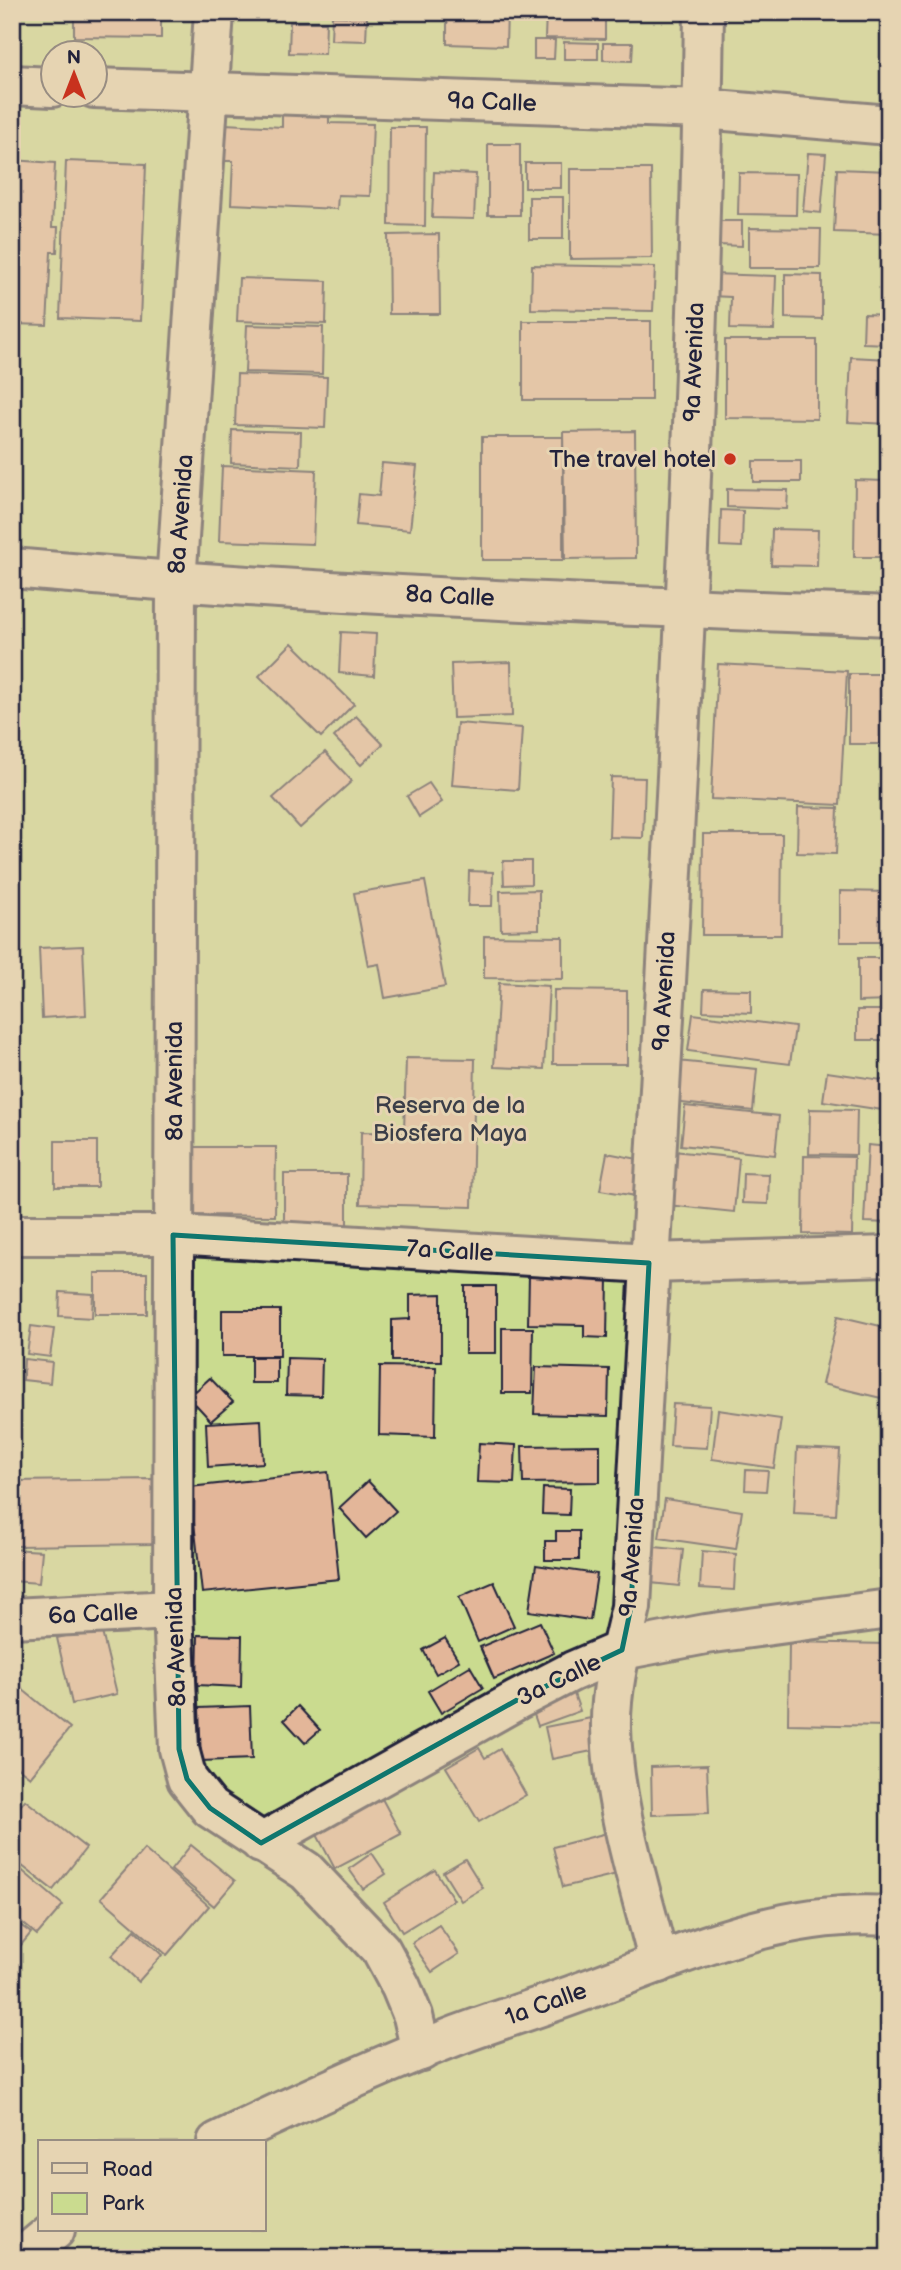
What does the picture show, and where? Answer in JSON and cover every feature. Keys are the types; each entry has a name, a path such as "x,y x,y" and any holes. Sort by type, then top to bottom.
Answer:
{"street":[{"name":"8a Avenida","path":"214,12 176,583 173,1611 179,1749 187,1779 210,1808 306,1871 381,1950 413,2016 421,2051"},
{"name":"9a Avenida","path":"659,1963 623,1817 611,1727 614,1684 631,1607 686,608 704,12"},
{"path":"12,85 38,86"},
{"name":"9a Calle","path":"108,89 703,109 889,125"},
{"name":"8a Calle","path":"12,568 176,583 889,616"},
{"name":"7a Calle","path":"12,1235 173,1235 649,1263 889,1256"},
{"name":"3a Calle","path":"261,1843 528,1694 622,1650 706,1634 889,1609"},
{"name":"6a Calle","path":"12,1618 173,1611"},
{"name":"1a Calle","path":"220,2140 317,2094 421,2051 725,1938 786,1924 870,1915 889,1916"},
{"path":"21,2258 53,2232"}],"highlighted area":[{"path":"173,1235 649,1263 631,1607 622,1650 517,1700 261,1843 210,1808 187,1779 179,1749"}],"green space":[{"name":"Reserva de la Biosfera Maya","path":"12,12 889,12 889,2258 12,2258"}],"building":[{"path":"74,12 161,12 161,38 74,37"},
{"path":"396,12 427,12 426,18 396,17"},
{"path":"447,12 507,12 506,46 447,44"},
{"path":"546,12 605,12 605,39 545,38"},
{"path":"820,12 889,12 889,18 820,17"},
{"path":"332,16 367,17 366,41 331,40"},
{"path":"290,22 326,22 325,54 289,53"},
{"path":"534,40 555,40 554,59 534,59"},
{"path":"564,42 598,43 598,59 564,59"},
{"path":"603,43 633,43 632,61 603,60"},
{"path":"282,111 329,113 329,123 373,124 370,196 338,195 337,209 231,204 233,161 223,161 225,124 282,127"},
{"path":"390,127 426,127 425,226 389,225"},
{"path":"488,144 520,144 520,215 488,215"},
{"path":"808,153 826,154 821,213 803,211"},
{"path":"12,160 55,163 52,227 58,227 57,252 51,252 47,325 12,324"},
{"path":"66,161 146,164 140,321 60,318"},
{"path":"525,163 561,163 561,188 525,188"},
{"path":"570,169 651,169 652,258 570,259"},
{"path":"837,169 889,171 889,234 834,232"},
{"path":"434,172 476,174 474,219 432,218"},
{"path":"739,173 797,174 796,215 738,214"},
{"path":"529,197 563,197 563,239 529,239"},
{"path":"717,221 742,221 742,246 717,245"},
{"path":"749,228 821,229 820,268 749,268"},
{"path":"439,234 440,314 389,314 388,235"},
{"path":"532,265 655,267 653,311 531,309"},
{"path":"711,274 776,276 774,330 730,329 731,297 710,296"},
{"path":"785,274 822,275 822,319 785,318"},
{"path":"239,278 327,281 326,324 237,321"},
{"path":"864,314 889,315 889,344 863,343"},
{"path":"523,321 651,321 651,400 523,400"},
{"path":"247,325 323,327 322,374 245,372"},
{"path":"725,340 817,340 817,419 725,418"},
{"path":"851,357 889,359 889,424 848,422"},
{"path":"237,374 327,377 325,428 235,425"},
{"path":"232,430 301,432 300,466 231,463"},
{"path":"635,431 636,558 565,559 563,432"},
{"path":"482,437 563,437 563,560 482,560"},
{"path":"753,461 801,461 801,482 753,482"},
{"path":"382,463 417,466 410,530 356,525 359,494 379,496"},
{"path":"222,466 316,470 313,544 219,541"},
{"path":"855,480 885,481 884,557 854,557"},
{"path":"727,489 788,490 787,509 727,507"},
{"path":"721,510 743,511 742,547 720,546"},
{"path":"889,510 889,554 886,554"},
{"path":"772,529 818,530 817,566 771,565"},
{"path":"341,632 376,634 374,676 339,673"},
{"path":"292,643 354,704 321,737 259,676"},
{"path":"511,662 512,716 453,718 451,664"},
{"path":"718,664 847,671 840,805 711,799"},
{"path":"849,674 889,674 889,744 849,744"},
{"path":"356,716 383,744 361,765 334,737"},
{"path":"457,723 522,728 518,790 452,785"},
{"path":"325,752 352,781 300,828 273,798"},
{"path":"611,777 645,778 643,838 609,837"},
{"path":"429,783 442,802 419,817 407,796"},
{"path":"798,807 838,808 836,854 797,853"},
{"path":"703,834 782,834 781,935 702,935"},
{"path":"503,861 531,861 531,884 504,885"},
{"path":"469,871 493,872 492,906 468,906"},
{"path":"425,881 445,987 385,998 379,964 368,966 354,893"},
{"path":"539,890 539,929 501,930 500,891"},
{"path":"840,891 889,892 889,942 840,942"},
{"path":"484,936 563,937 563,979 484,978"},
{"path":"83,946 86,1015 42,1018 39,948"},
{"path":"858,958 889,958 889,1001 858,1002"},
{"path":"499,983 549,986 544,1069 494,1067"},
{"path":"704,989 751,990 751,1013 703,1011"},
{"path":"554,990 627,991 627,1064 553,1064"},
{"path":"857,1010 889,1010 889,1040 857,1040"},
{"path":"693,1014 795,1027 790,1064 688,1051"},
{"path":"406,1058 475,1059 472,1207 360,1204 361,1132 404,1133"},
{"path":"677,1061 757,1069 753,1111 673,1102"},
{"path":"827,1072 889,1081 889,1111 823,1101"},
{"path":"685,1106 779,1116 775,1155 681,1145"},
{"path":"810,1109 857,1110 856,1155 809,1154"},
{"path":"55,1141 97,1141 97,1187 55,1187"},
{"path":"868,1145 889,1147 889,1223 864,1222"},
{"path":"195,1147 276,1147 275,1216 194,1215"},
{"path":"673,1151 739,1158 734,1212 667,1205"},
{"path":"607,1153 643,1160 636,1196 600,1190"},
{"path":"804,1156 854,1157 852,1235 803,1234"},
{"path":"743,1173 769,1174 768,1204 742,1203"},
{"path":"284,1174 347,1174 347,1230 284,1230"},
{"path":"95,1273 147,1273 147,1314 95,1314"},
{"path":"529,1275 608,1277 607,1338 584,1337 584,1325 528,1324"},
{"path":"465,1286 496,1286 496,1353 465,1353"},
{"path":"60,1292 93,1294 92,1318 59,1316"},
{"path":"441,1294 441,1361 392,1361 392,1320 410,1319 410,1295"},
{"path":"222,1310 280,1310 280,1356 222,1356"},
{"path":"838,1316 889,1328 889,1361 881,1398 822,1384"},
{"path":"31,1326 54,1329 50,1357 27,1354"},
{"path":"502,1328 533,1328 532,1393 502,1393"},
{"path":"251,1357 277,1357 277,1383 251,1383"},
{"path":"287,1358 322,1359 321,1396 286,1395"},
{"path":"24,1359 52,1362 50,1383 23,1380"},
{"path":"380,1366 436,1367 435,1437 379,1435"},
{"path":"536,1367 609,1369 608,1416 534,1414"},
{"path":"210,1378 233,1402 211,1421 189,1397"},
{"path":"673,1404 710,1406 707,1448 670,1446"},
{"path":"718,1410 781,1419 774,1468 712,1459"},
{"path":"261,1420 263,1463 208,1467 206,1423"},
{"path":"479,1443 516,1445 514,1483 477,1482"},
{"path":"600,1445 600,1482 523,1483 522,1446"},
{"path":"797,1448 840,1450 836,1515 794,1513"},
{"path":"746,1470 768,1471 766,1491 745,1490"},
{"path":"328,1472 339,1579 202,1593 190,1487"},
{"path":"153,1479 153,1544 16,1546 15,1481"},
{"path":"368,1481 396,1511 366,1538 339,1508"},
{"path":"543,1488 570,1489 569,1515 542,1514"},
{"path":"665,1499 742,1511 736,1549 659,1538"},
{"path":"556,1531 579,1531 579,1560 545,1560 545,1541 556,1541"},
{"path":"655,1547 683,1550 679,1586 651,1583"},
{"path":"12,1549 42,1551 39,1583 12,1581"},
{"path":"702,1551 736,1554 734,1590 700,1588"},
{"path":"536,1565 597,1574 590,1620 529,1611"},
{"path":"494,1582 514,1626 478,1642 459,1597"},
{"path":"540,1622 554,1653 494,1679 480,1647"},
{"path":"101,1628 117,1694 72,1704 57,1638"},
{"path":"198,1635 242,1636 241,1687 197,1685"},
{"path":"445,1638 459,1661 436,1674 423,1650"},
{"path":"789,1642 887,1644 886,1726 788,1724"},
{"path":"470,1666 483,1688 441,1713 428,1691"},
{"path":"12,1681 70,1728 30,1777 12,1763"},
{"path":"573,1691 580,1711 538,1726 531,1706"},
{"path":"250,1706 252,1759 201,1761 199,1708"},
{"path":"298,1706 320,1730 305,1743 284,1720"},
{"path":"596,1717 602,1749 552,1759 545,1727"},
{"path":"479,1748 485,1758 500,1749 526,1795 479,1822 446,1767"},
{"path":"707,1765 709,1813 652,1815 651,1767"},
{"path":"380,1795 401,1834 335,1869 314,1829"},
{"path":"25,1800 86,1848 53,1890 12,1858 12,1816"},
{"path":"607,1833 617,1874 563,1887 553,1847"},
{"path":"191,1845 235,1881 214,1906 171,1870"},
{"path":"144,1849 209,1906 167,1955 101,1898"},
{"path":"372,1853 386,1874 363,1889 349,1869"},
{"path":"465,1859 483,1888 461,1901 443,1872"},
{"path":"12,1862 63,1905 37,1935 12,1914"},
{"path":"435,1870 454,1900 402,1932 384,1902"},
{"path":"12,1919 31,1933 12,1956"},
{"path":"439,1925 459,1954 432,1972 412,1943"},
{"path":"135,1930 162,1955 138,1982 111,1956"}],"place":[{"name":"The travel hotel","path":"730,459"}]}
